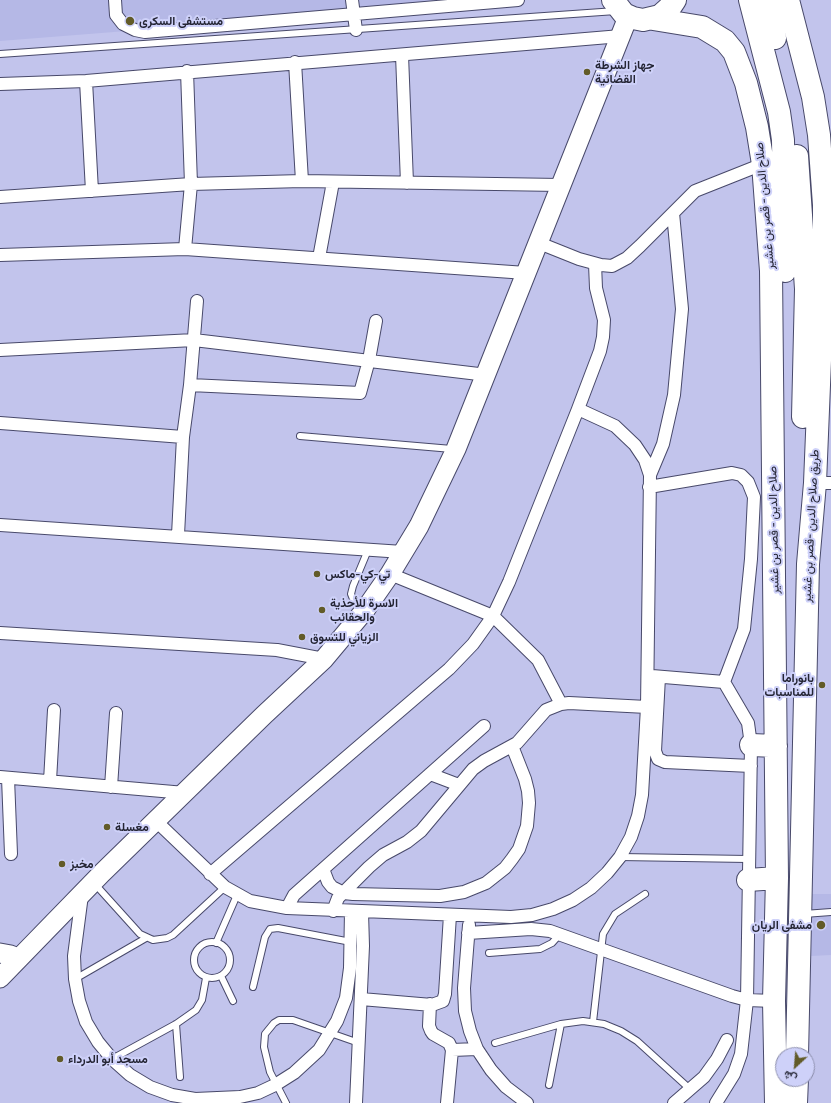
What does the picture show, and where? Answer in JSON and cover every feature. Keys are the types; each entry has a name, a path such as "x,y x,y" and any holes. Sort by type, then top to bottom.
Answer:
{"highway":[{"path":"653,19 666,12 675,0"},
{"path":"750,0 779,112 783,140 795,290 788,528 783,550 774,563"},
{"path":"766,0 794,118 795,290 800,538 802,551 808,564"},
{"name":"طريق صلاح الدين -قصر بن غشير","path":"788,0 813,97 824,181 823,483 808,564 797,1047"},
{"name":"صلاح الدين - قصر بن غشير","path":"620,16 643,20 653,19 702,28 720,37 734,52 741,68 750,98 763,164 771,271 777,878 774,1001 776,1103"},
{"path":"751,755 776,746"},
{"path":"748,869 777,878"},
{"path":"796,1087 796,1103"}],"main road":[{"path":"7,959 93,884 324,659 365,610 390,574 432,501 456,449 539,243 620,16"},
{"path":"0,978 7,959 43,921 74,892 93,884"}],"street":[{"path":"115,0 116,15 123,24 134,30 145,32 518,0"},
{"path":"352,0 356,30"},
{"path":"0,84 86,80 295,62 402,55 620,16"},
{"path":"402,55 407,182"},
{"path":"295,62 302,181"},
{"path":"185,249 191,184 187,71"},
{"path":"86,80 92,191"},
{"path":"539,243 595,264 612,266 627,258 695,192 763,164"},
{"path":"0,197 191,184 302,181 560,185"},
{"path":"318,258 333,182"},
{"path":"649,481 663,444 674,395 682,308 673,213"},
{"path":"0,255 185,249 526,273"},
{"path":"210,874 449,669 474,644 493,616 509,582 600,351 604,320 596,288 595,264"},
{"path":"178,536 183,437 190,385 197,301"},
{"path":"190,385 355,394 360,393 369,360 376,321"},
{"path":"0,350 194,340 486,375"},
{"path":"578,409 615,426 635,445 645,460 649,481 655,751 658,759 665,762 751,755"},
{"path":"0,423 183,437"},
{"path":"649,481 732,473 741,476 748,482 752,489 754,497 746,614 739,645 724,682"},
{"path":"0,525 403,552"},
{"path":"390,574 493,616 538,660 561,704"},
{"path":"0,633 277,650 324,659"},
{"path":"653,676 724,682"},
{"path":"156,821 225,887 237,895 269,906 333,911 510,917 532,915 553,909 573,900 591,888 607,873 620,857 631,837 641,802 647,707 653,676"},
{"path":"716,1103 734,1074 741,1054 747,1000 751,755 748,723 724,682"},
{"path":"333,911 336,902 375,861 421,831 473,769 484,761 512,746 527,734 540,715 546,710 561,704 647,707"},
{"path":"50,781 54,710"},
{"path":"112,787 116,713"},
{"path":"287,908 294,895 484,726"},
{"path":"323,869 328,882 344,893 452,895 475,888 496,876 505,868 519,849 527,826 529,814 526,779 512,746"},
{"path":"430,774 459,786"},
{"path":"11,854 5,821 4,777 185,793"},
{"path":"93,884 74,956 75,979 79,1001 86,1022 98,1042 112,1059 130,1075 150,1087 172,1095 195,1099 240,1097 258,1093 275,1085 307,1062 331,1033 342,1010 348,988 351,942 356,912"},
{"path":"356,912 363,946 356,1103"},
{"path":"361,999 430,1004 440,1003 444,997 450,915"},
{"path":"470,916 464,988 465,1011 477,1049 491,1070 506,1087 527,1103"},
{"path":"468,933 531,929 560,934 747,1000 774,1001"},
{"path":"430,1004 429,1026 431,1031 433,1034 449,1042 452,1050 447,1103"},
{"path":"674,1103 691,1090 704,1077 718,1059 728,1040"},
{"path":"452,1050 477,1049"}],"lane":[{"path":"0,54 356,30 620,16"},
{"path":"300,436 456,449"},
{"path":"365,610 353,599 351,594 368,550"},
{"path":"620,857 748,869"},
{"path":"93,884 140,934 146,938 160,940 173,935 225,887"},
{"path":"593,1022 600,948 603,934 610,920 615,914 645,894"},
{"path":"216,942 237,895"},
{"path":"799,915 831,912"},
{"path":"253,987 265,937 270,930 278,928 351,942"},
{"path":"489,953 540,949 552,943 560,934"},
{"path":"75,979 146,938"},
{"path":"216,942 225,948 230,957 228,968 221,976 216,978 206,978 197,971 194,966 194,955 196,950 205,944 216,942"},
{"path":"221,976 233,1001"},
{"path":"112,1059 176,1024 199,1005 206,978"},
{"path":"286,1103 275,1085 270,1072 264,1040 265,1034 274,1024 279,1020 293,1020 359,1042"},
{"path":"495,1043 561,1024 593,1022 612,1027 629,1035 691,1090"},
{"path":"176,1024 180,1077"},
{"path":"549,1085 561,1024"}],"shaded area":[{"name":"مستشفى السكرى","path":"0,0 519,0 0,41"},
{"name":"مشفى الريان","path":"810,894 831,894 831,955 811,956"}],"place":[{"name":"مستشفى السكرى","path":"130,21"},
{"name":"جهاز الشرطة القضائية","path":"587,72"},
{"name":"تي-كي-ماكس","path":"317,574"},
{"name":"الاسرة للأحذية والحقائب","path":"322,610"},
{"name":"الزياني للتسوق","path":"302,637"},
{"name":"بانوراما للمناسبات","path":"822,685"},
{"name":"مغسلة","path":"107,827"},
{"name":"مخبز","path":"62,864"},
{"name":"مشفى الريان","path":"821,925"},
{"name":"مسجد أبو الدرداء","path":"60,1059"}]}
